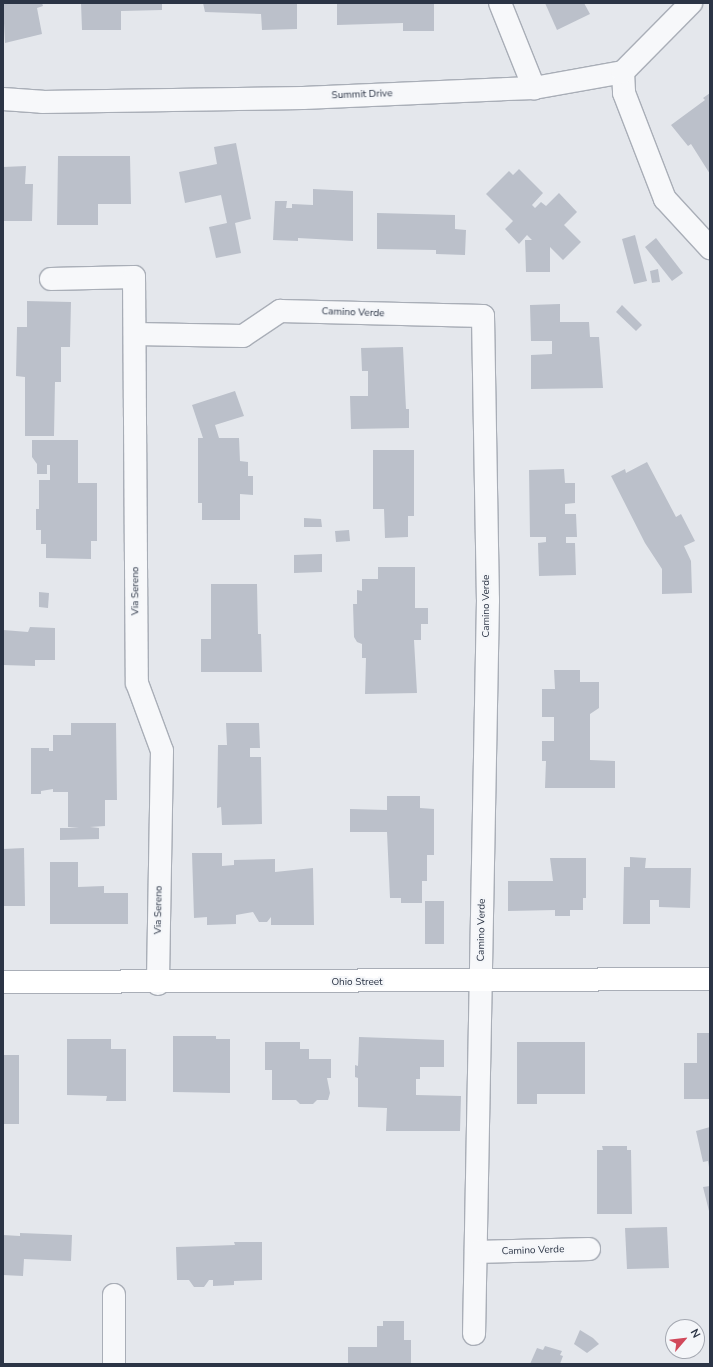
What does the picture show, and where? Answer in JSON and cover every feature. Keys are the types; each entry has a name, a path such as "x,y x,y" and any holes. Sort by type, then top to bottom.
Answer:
{"street":[{"path":"500,3 534,88"},
{"path":"691,3 623,72 624,93 665,199 710,248"},
{"name":"Summit Drive","path":"3,99 42,102 295,98 534,88 623,72"},
{"name":"Via Sereno","path":"51,279 134,276 137,683 162,751 158,984"},
{"name":"Camino Verde","path":"135,334 243,336 280,311 483,316 488,600 474,1334"},
{"name":"Ohio Street","path":"3,982 158,984 710,980"},
{"name":"Camino Verde","path":"476,1252 590,1249"},
{"path":"114,1295 114,1364"}],"building":[{"path":"3,3 42,3 43,6 37,8 42,34 5,43"},
{"path":"81,3 162,3 162,10 121,11 121,30 82,30"},
{"path":"203,3 297,3 297,29 262,30 261,14 205,12"},
{"path":"337,3 434,3 434,31 403,31 403,23 337,25"},
{"path":"545,3 584,3 590,14 557,30"},
{"path":"710,93 710,174 691,144 688,146 671,125 705,100 703,98"},
{"path":"236,143 251,219 235,223 241,253 216,258 209,227 227,223 221,195 185,203 179,172 217,164 214,147"},
{"path":"58,156 130,156 131,204 98,204 98,225 57,225"},
{"path":"26,166 25,184 33,184 32,221 3,221 3,167"},
{"path":"519,169 543,193 532,205 535,208 541,202 546,206 559,193 577,212 564,225 581,242 563,260 550,247 550,272 526,272 525,240 532,240 527,235 519,244 505,229 513,221 486,194 509,171 513,175"},
{"path":"313,189 353,191 353,241 298,238 298,241 273,240 275,201 287,201 286,208 292,208 292,204 313,205"},
{"path":"377,213 455,215 455,229 466,230 465,255 436,254 436,250 377,249"},
{"path":"635,235 647,281 634,284 622,239"},
{"path":"656,238 683,273 672,281 645,247"},
{"path":"658,269 660,282 652,283 650,271"},
{"path":"27,301 71,302 70,347 61,347 61,382 55,382 54,436 25,436 25,377 16,376 17,327 27,327"},
{"path":"560,304 560,322 589,322 590,337 599,337 603,388 531,389 531,355 552,354 552,341 531,341 530,305"},
{"path":"622,305 642,325 636,331 616,312"},
{"path":"403,347 406,409 409,409 409,428 351,429 350,396 368,396 368,371 362,371 361,348"},
{"path":"235,391 244,416 215,425 219,438 239,438 240,461 248,462 248,476 253,476 253,495 240,494 240,520 202,520 202,503 198,503 198,438 203,438 192,405"},
{"path":"32,440 78,440 78,483 97,483 97,541 91,541 91,559 46,558 46,544 41,544 41,530 36,530 36,509 39,509 39,480 50,480 50,465 47,465 47,474 37,474 37,464 32,457"},
{"path":"373,450 414,450 414,516 408,516 408,537 385,538 384,509 373,509"},
{"path":"647,462 676,517 681,514 695,541 684,546 691,561 692,593 662,594 662,569 645,543 611,476 625,469 626,473"},
{"path":"564,469 565,483 575,483 575,503 565,504 565,514 576,514 577,537 566,537 566,543 575,543 576,575 539,576 538,543 546,542 546,537 530,537 529,470"},
{"path":"304,518 321,519 322,527 304,527"},
{"path":"349,530 350,541 336,542 335,531"},
{"path":"322,554 322,572 294,573 294,555"},
{"path":"378,567 415,567 415,608 428,608 428,624 421,624 421,640 414,640 417,693 365,694 366,658 362,658 362,644 357,642 354,637 353,604 357,604 357,590 362,591 362,579 378,579"},
{"path":"211,584 257,584 258,634 261,634 262,672 201,672 201,639 211,639"},
{"path":"39,592 49,593 48,608 39,607"},
{"path":"30,627 55,628 55,660 35,660 35,666 3,665 3,630 28,632"},
{"path":"554,670 580,670 580,682 599,682 599,708 590,714 590,760 615,761 615,788 545,788 546,761 542,761 542,741 554,741 554,717 542,717 542,689 555,689"},
{"path":"71,723 116,723 117,800 105,800 105,826 90,827 99,828 99,839 60,840 60,828 79,828 68,827 68,792 53,792 53,789 41,791 41,794 31,794 31,748 49,748 49,751 53,751 53,735 71,735"},
{"path":"226,723 259,723 260,748 250,748 250,757 261,757 262,824 222,825 221,807 217,808 218,745 227,745"},
{"path":"387,796 420,796 420,808 434,809 434,855 427,855 427,881 422,881 422,903 401,903 401,898 390,898 387,832 350,832 350,809 387,810"},
{"path":"24,848 25,906 3,906 3,849"},
{"path":"192,853 222,853 222,866 234,865 234,860 275,859 275,872 313,868 314,925 271,925 271,917 267,922 259,922 253,912 236,915 236,924 207,925 207,917 194,918"},
{"path":"630,857 646,858 645,868 691,868 690,908 659,907 659,900 650,900 650,924 623,924 624,867 630,867"},
{"path":"550,858 586,858 586,898 583,898 583,910 570,910 570,916 555,916 555,910 508,911 508,881 553,881"},
{"path":"50,862 78,862 78,887 104,886 104,893 128,893 128,924 50,924"},
{"path":"425,901 444,901 444,944 425,944"},
{"path":"697,1033 710,1033 710,1099 684,1099 684,1063 697,1063"},
{"path":"173,1036 216,1036 216,1039 230,1039 230,1093 173,1092"},
{"path":"359,1037 444,1040 444,1067 420,1067 420,1079 416,1079 416,1095 461,1096 460,1131 386,1131 387,1108 358,1107 358,1078 355,1077 355,1065 358,1066"},
{"path":"67,1039 111,1039 111,1049 126,1049 126,1101 106,1101 107,1096 67,1095"},
{"path":"265,1042 300,1042 300,1049 309,1049 309,1059 331,1059 331,1078 327,1078 330,1093 328,1100 317,1100 313,1104 300,1104 296,1100 272,1100 272,1070 265,1070"},
{"path":"517,1042 585,1042 585,1094 537,1094 537,1104 517,1104"},
{"path":"3,1055 19,1055 19,1124 3,1124"},
{"path":"710,1127 709,1167 708,1161 703,1162 696,1131"},
{"path":"602,1146 627,1146 627,1150 631,1150 632,1214 597,1214 597,1150 603,1150"},
{"path":"710,1186 710,1210 709,1211 703,1187"},
{"path":"667,1227 669,1268 627,1269 625,1228"},
{"path":"20,1233 72,1235 71,1261 24,1259 23,1276 3,1275 3,1235 20,1236"},
{"path":"234,1242 262,1242 262,1280 234,1281 234,1285 213,1286 213,1280 209,1280 204,1287 194,1287 189,1280 177,1280 176,1247 235,1245"},
{"path":"383,1321 404,1321 404,1340 411,1340 411,1364 348,1364 348,1347 377,1347 377,1326 383,1326"},
{"path":"580,1330 593,1338 599,1344 587,1353 574,1344"},
{"path":"545,1346 562,1351 560,1355 563,1356 560,1364 530,1364 537,1348 543,1350"}]}
